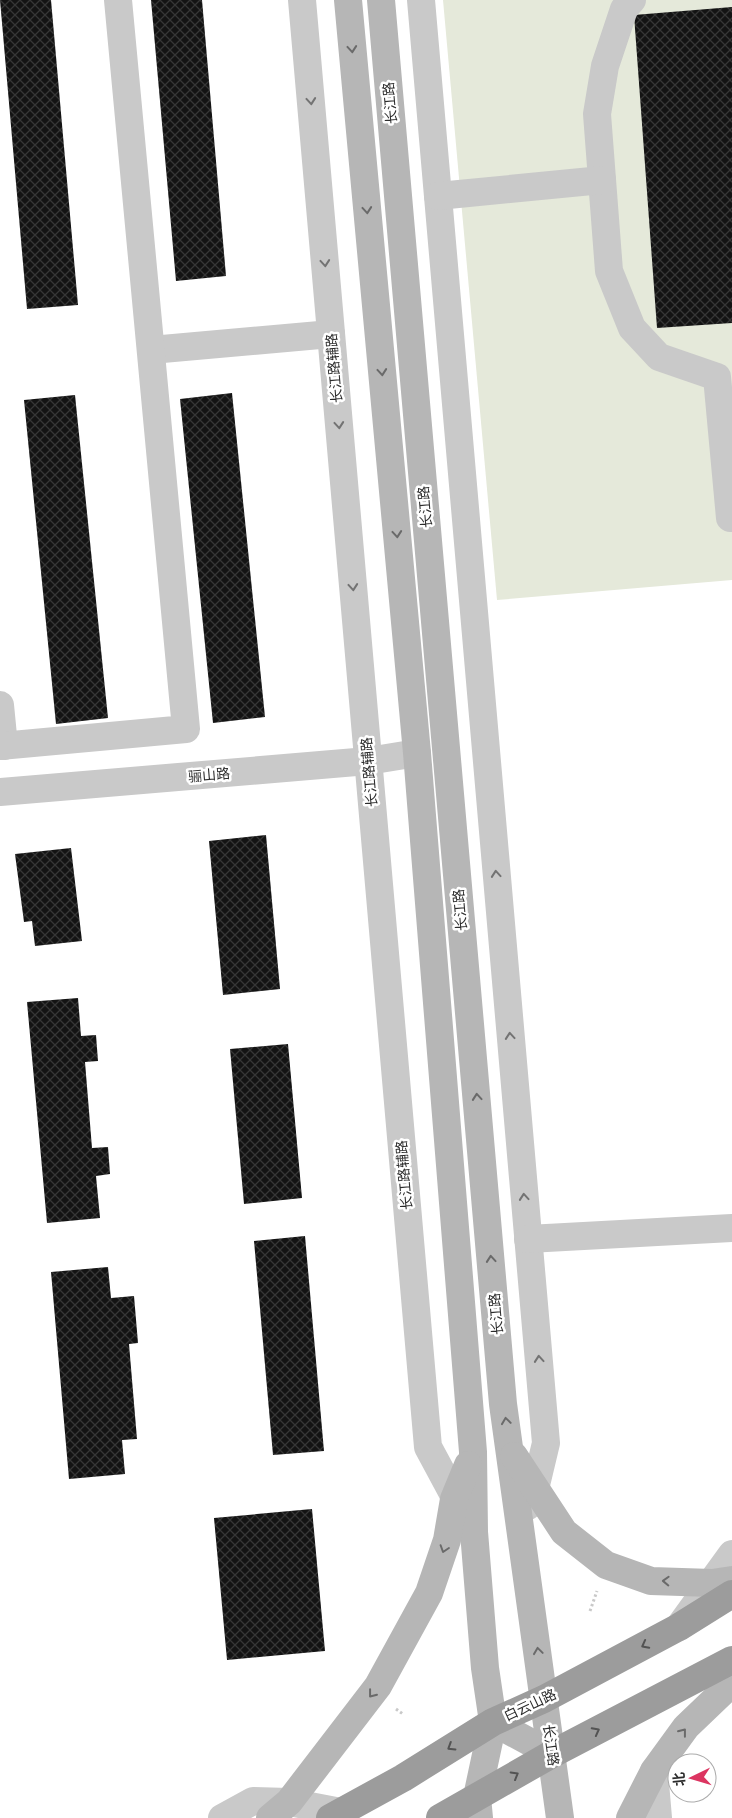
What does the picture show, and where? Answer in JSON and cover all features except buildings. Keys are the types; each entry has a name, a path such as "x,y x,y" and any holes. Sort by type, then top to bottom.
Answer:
{"highway":[{"name":"白云山路","path":"336,1815 402,1778 493,1722 544,1699 679,1627 725,1586"},
{"path":"440,1818 478,1808 552,1754 732,1660"}],"main road":[{"path":"348,0 417,754 473,1452 474,1532 485,1668 493,1722 478,1808"},
{"name":"长江路","path":"381,0 504,1404 560,1818"},
{"path":"510,1451 564,1532 606,1565 651,1581 725,1586"},
{"path":"279,1810 383,1678 429,1593 446,1540 454,1499 473,1452"},
{"path":"630,1818 654,1771 686,1727 730,1687"},
{"path":"493,1722 552,1754"}],"street":[{"path":"0,705 2,746 186,729 118,0"},
{"name":"长江路辅路","path":"302,0 428,1448 454,1499 474,1532"},
{"path":"421,0 546,1443 535,1489 520,1526"},
{"path":"632,0 624,9 604,66 597,114 609,271 632,328 659,357 717,377 730,518 732,518"},
{"path":"438,196 602,180"},
{"path":"151,350 331,334"},
{"name":"骊山路","path":"0,792 368,761 417,754"},
{"path":"528,1239 732,1228"},
{"path":"725,1586 732,1554"},
{"path":"688,1682 730,1687"},
{"path":"654,1771 658,1818"},
{"path":"222,1818 253,1801 279,1810 336,1815"}],"shaded area":[{"path":"443,0 732,0 732,580 497,600"}]}
